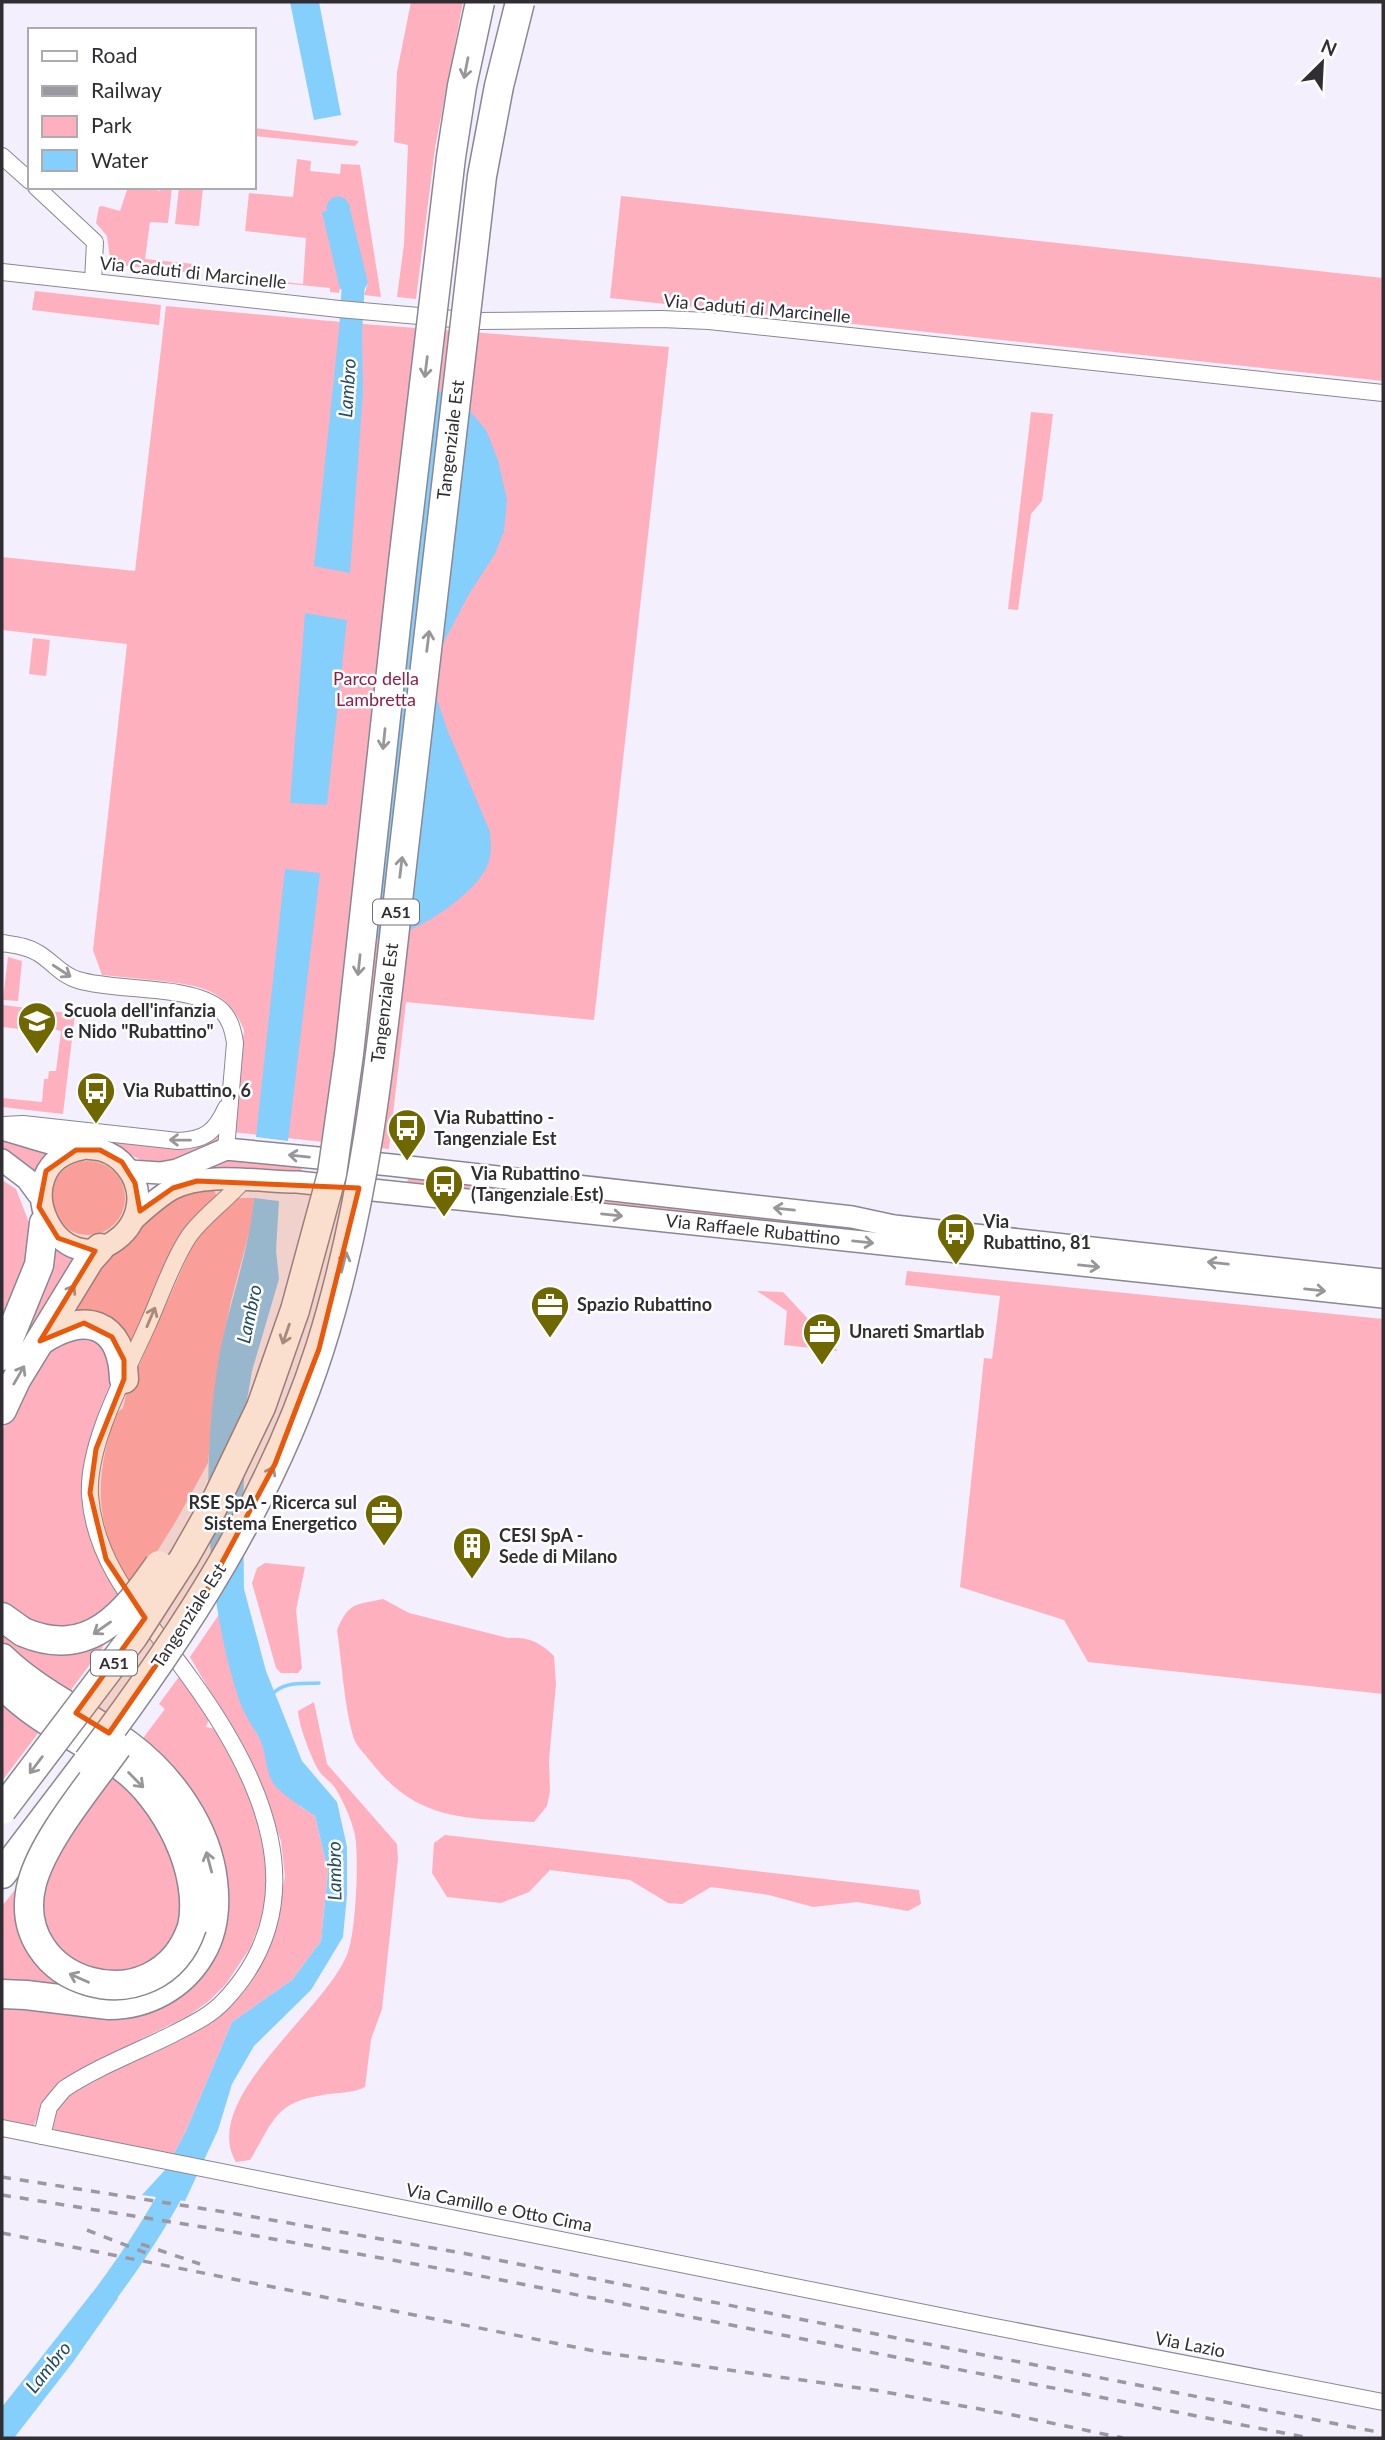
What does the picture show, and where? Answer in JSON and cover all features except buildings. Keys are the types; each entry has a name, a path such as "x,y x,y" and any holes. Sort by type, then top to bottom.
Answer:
{"highway":[{"name":"Tangenziale Est","path":"2,1810 133,1637 184,1558 235,1465 265,1395 295,1310 334,1162 349,1054 451,157 480,2"},
{"name":"Tangenziale Est","path":"2,1874 141,1690 231,1551 275,1464 323,1338 352,1230 380,1048 482,176 499,86 520,2"},
{"path":"2,1356 39,1265 44,1223"},
{"path":"2,1410 16,1380 90,1259 100,1248"},
{"path":"40,1342 55,1331 70,1325 84,1324 99,1328 120,1347 124,1360 124,1379"},
{"path":"12,1625 39,1639 56,1642 75,1641 91,1635 124,1611 182,1533 213,1507"},
{"path":"2,1658 19,1675 38,1688 128,1745 151,1765 173,1791 203,1841 211,1867 215,1899 202,1928 160,1971 131,1984 106,1986 80,1980 49,1956 36,1936 30,1903 33,1881 52,1840 186,1651 201,1617 204,1596"},
{"path":"2,1683 26,1705 124,1768 149,1793 186,1858 202,1928 204,1949 186,1974 161,1992 141,2001 109,2005 2,1994"}],"street":[{"path":"2,156 28,179"},
{"path":"38,189 95,242 93,282"},
{"name":"Via Caduti di Marcinelle","path":"2,272 339,309 476,321 698,320 1383,393"},
{"path":"2,943 38,953 61,973 80,981 195,996 219,1009 233,1029 235,1043 226,1149"},
{"path":"2,1127 23,1124 178,1141 191,1140 202,1138 213,1130 229,1102"},
{"path":"2,1127 52,1144 100,1150 112,1155 130,1171 138,1195 134,1219"},
{"path":"82,1149 64,1154 43,1177 38,1194 40,1213 53,1234 68,1244 80,1248 100,1248"},
{"name":"Via Raffaele Rubattino","path":"130,1171 160,1173 177,1170 226,1149 852,1217 894,1226 1383,1280"},
{"path":"2,1160 27,1179 38,1194"},
{"path":"42,2136 49,2107 64,2089 214,2012 230,1995 260,1948 272,1909 274,1855 268,1824 246,1767 191,1679 119,1584 106,1559 92,1514 91,1473 96,1449 186,1240 244,1180"},
{"name":"Via Raffaele Rubattino","path":"100,1248 121,1236 134,1219 162,1195 186,1183 244,1180 297,1182 1383,1297"},
{"name":"Via Camillo e Otto Cima","path":"2,2128 990,2326"},
{"name":"Via Lazio","path":"990,2326 1383,2402"}],"highlighted area":[{"path":"76,1150 100,1150 122,1162 135,1183 140,1211 173,1188 197,1181 359,1188 319,1349 275,1464 204,1596 109,1733 76,1713 145,1618 106,1559 90,1493 96,1449 124,1379 124,1360 112,1337 84,1323 40,1341 95,1251 58,1238 39,1207 46,1171"}],"green space":[{"path":"411,2 463,2 435,148 416,299 397,297 404,244 408,145 394,142 397,72"},
{"path":"256,128 359,141 355,146 256,136"},
{"path":"297,159 311,161 310,171 340,174 341,164 360,165 381,297 364,295 368,283 340,289 339,293 330,292 330,288 213,276 303,284 306,238 245,231 249,193 293,197"},
{"path":"127,189 172,189 168,223 150,222 145,259 194,264 194,273 116,265 110,259 107,236 96,223 99,207 120,211"},
{"path":"179,189 203,189 199,226 175,224"},
{"path":"621,196 1383,278 1383,381 610,298"},
{"path":"35,291 161,305 159,325 32,310"},
{"name":"Parco della Lambretta","path":"166,306 669,347 594,1020 406,1002 389,1149 232,1132 244,1030 229,1006 211,992 188,985 102,975 93,950 127,644 2,630 2,557 135,571"},
{"path":"1031,412 1053,414 1042,501 1031,514 1018,610 1008,609"},
{"path":"33,638 50,640 46,676 29,674"},
{"path":"8,957 22,961 18,1001 3,1000"},
{"path":"3,1005 75,1014 63,1114 2,1107 2,1098 42,1102 44,1079 48,1079 49,1071 56,1071 61,1031 52,1029 52,1024 31,1021 29,1030 2,1027"},
{"path":"225,1131 222,1140 164,1163 143,1161 107,1141 215,1134 218,1138"},
{"path":"2,1134 51,1152 34,1174 21,1161 2,1150"},
{"path":"229,1157 302,1167 301,1173 196,1174 210,1163"},
{"path":"81,1161 95,1161 109,1167 119,1177 125,1198 123,1212 109,1229 95,1235 81,1235 67,1229 57,1219 51,1205 51,1191 57,1177 67,1167"},
{"path":"408,1178 1383,1284 1383,1291 407,1184"},
{"path":"2,1180 16,1189 36,1241 2,1321"},
{"path":"215,1187 215,1193 220,1200 206,1212 130,1358 66,1322 98,1264 144,1221 179,1193"},
{"path":"237,1198 254,1198 252,1222 231,1301 218,1365 208,1463 134,1589 114,1553 103,1516 101,1478 111,1429 115,1417 123,1408 126,1395 191,1249 201,1234"},
{"path":"50,1244 79,1256 2,1383"},
{"path":"907,1271 1383,1319 1383,1694 1088,1662 1064,1620 960,1587 984,1358 992,1359 1000,1296 905,1285"},
{"path":"757,1291 783,1292 823,1335 820,1343 823,1344 826,1339 838,1351 784,1345 787,1311"},
{"path":"91,1334 118,1364 85,1486 125,1601 111,1616 56,1635 2,1609 2,1433 19,1392 45,1354 69,1337"},
{"path":"265,1563 305,1567 296,1610 302,1668 298,1673 281,1673 276,1668 252,1583 257,1568"},
{"path":"383,1599 409,1613 508,1638 533,1641 554,1656 556,1684 549,1760 550,1791 547,1806 534,1822 464,1817 425,1806 389,1782 358,1746 347,1711 337,1630 349,1609"},
{"path":"220,1613 242,1706 262,1743 273,1782 315,1816 328,1871 321,1941 292,1980 232,2022 186,2131 172,2157 49,2128 51,2115 63,2099 221,2011 249,1980 264,1958 274,1931 285,1877 281,1841 249,1758 190,1657"},
{"path":"2,1627 113,1633 65,1698 2,1649"},
{"path":"181,1674 210,1717 206,1727 216,1729 238,1763 260,1817 269,1872 264,1912 250,1948 226,1984 188,2016 63,2081 49,2094 33,2127 2,2122 2,2002 210,1954 137,1746 165,1709 159,1704"},
{"path":"2,1693 45,1724 2,1781"},
{"path":"314,1702 327,1764 397,1844 398,1859 382,2009 371,2039 365,2087 294,2103 284,2109 270,2125 250,2160 236,2162 229,2137 235,2111 249,2083 336,1975 351,1942 356,1894 355,1835 342,1801 335,1788 319,1771 303,1733 298,1711"},
{"path":"128,1754 147,1773 182,1819 196,1845 205,1871 209,1898 206,1925 194,1952 169,1980 153,1990 135,1996 85,1997 35,1989 2,1988 2,1906 27,1875 23,1906 27,1935 48,1968 69,1984 93,1993 117,1996 141,1991 163,1981 181,1965 194,1944 201,1911 200,1889 194,1868 180,1833 164,1807 123,1762"},
{"path":"117,1771 148,1803 190,1904 150,1974 68,1969 35,1904 58,1849"},
{"path":"445,1835 919,1890 921,1904 908,1911 857,1902 813,1907 769,1895 711,1887 682,1904 668,1903 630,1880 550,1870 529,1892 501,1903 447,1897 432,1873 434,1843"}],"water":[{"path":"290,2 319,2 341,115 314,120"},
{"path":"349,205 368,283 364,290 340,289 322,212"},
{"path":"339,330 362,331 363,392 350,573 314,566"},
{"path":"410,371 471,412 486,430 498,460 507,500 504,531 495,554 469,594 436,657 434,690 447,729 490,832 491,852 488,864 471,888 428,921 384,939 352,938"},
{"path":"305,613 347,620 327,805 290,803"},
{"path":"285,869 320,873 288,1141 256,1137"},
{"path":"254,1198 279,1201 276,1250 279,1279 252,1371 247,1400 243,1506 244,1589 266,1671 302,1761 337,1802 347,1847 347,1895 343,1937 311,1990 254,2046 232,2084 218,2130 185,2201 142,2195 165,2170 186,2131 232,2022 292,1980 321,1941 328,1871 315,1816 273,1783 261,1742 241,1705 229,1665 213,1580 208,1491 213,1404 222,1342 248,1240"},
{"path":"92,2293 118,2298 14,2438 2,2438 2,2407"}],"waterway":[{"name":"Lambro","path":"338,208 353,289 349,360"},
{"path":"272,1695 287,1685 319,1683"},
{"name":"Lambro","path":"86,2320 138,2249 182,2173"}],"railway":[{"path":"2,2177 462,2253 1383,2433"},
{"path":"2,2195 460,2272 1309,2438"},
{"path":"87,2230 151,2255"},
{"path":"2,2233 605,2353 874,2390 1123,2438"},
{"path":"141,2244 200,2264"}],"place":[{"name":"Scuola dell'infanzia e Nido \"Rubattino\"","path":"37,1055"},
{"name":"Via Rubattino, 6","path":"96,1125"},
{"name":"Via Rubattino - Tangenziale Est","path":"407,1162"},
{"name":"Via Rubattino (Tangenziale Est)","path":"444,1218"},
{"name":"Via Rubattino, 81","path":"956,1266"},
{"name":"Spazio Rubattino","path":"550,1339"},
{"name":"Unareti Smartlab","path":"822,1366"},
{"name":"RSE SpA - Ricerca sul Sistema Energetico","path":"384,1547"},
{"name":"CESI SpA - Sede di Milano","path":"472,1580"}]}
